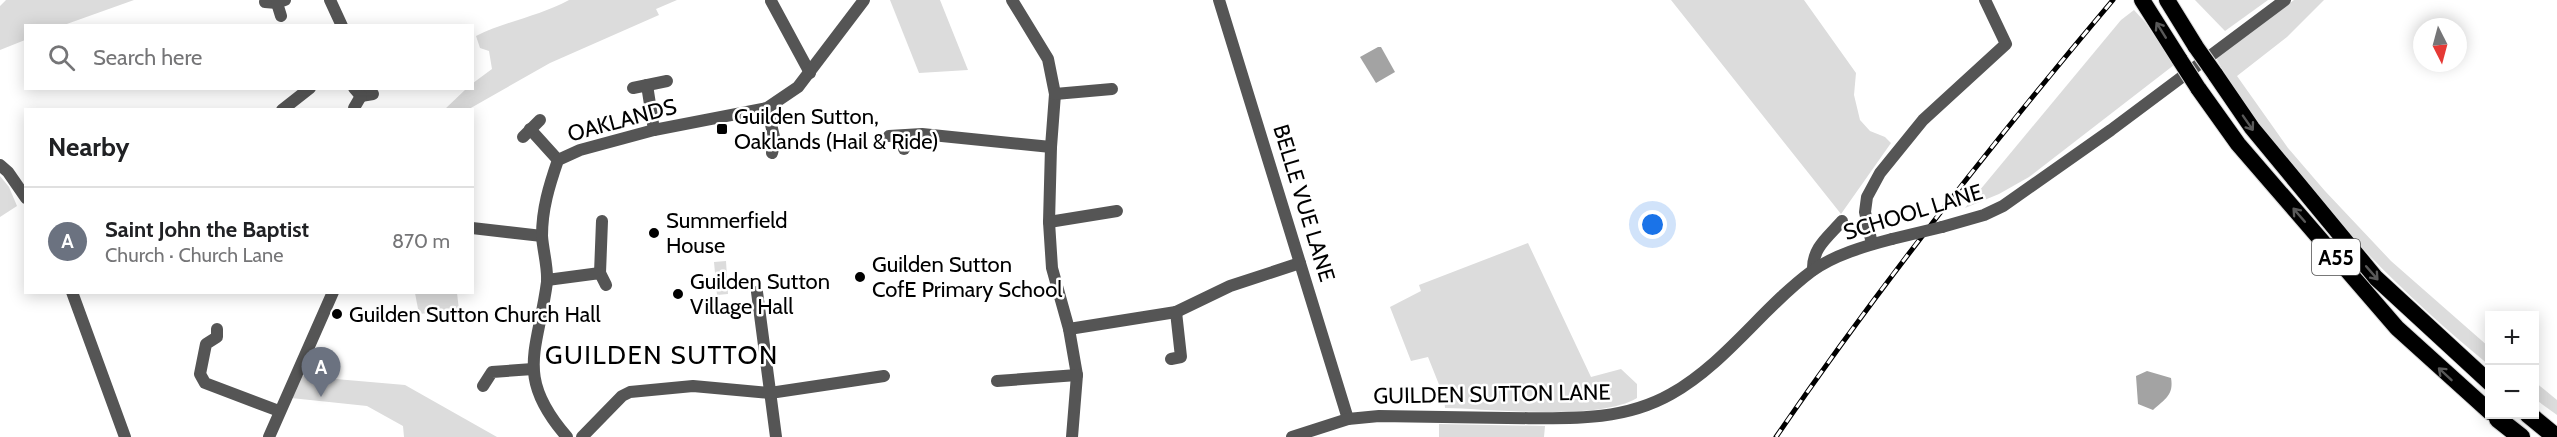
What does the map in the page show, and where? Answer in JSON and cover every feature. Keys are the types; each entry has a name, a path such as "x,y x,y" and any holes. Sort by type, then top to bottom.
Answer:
{"highway":[{"name":"A55","path":"2142,0 2198,88 2238,144 2397,328 2485,407"},
{"name":"A55","path":"2167,0 2196,47 2252,128 2376,278 2485,378"},
{"path":"2539,418 2557,429"},
{"path":"2497,419 2513,437"},
{"path":"2499,419 2521,437"},
{"path":"2534,419 2556,437"}],"street":[{"path":"330,0 341,24"},
{"name":"OAKLANDS","path":"567,437 550,418 538,396 533,369 535,342 547,280 542,236 545,198 558,160 580,150 654,130 767,108 798,87 864,0"},
{"path":"1012,0 1048,59 1055,94 1049,222 1052,268 1070,329 1077,375 1072,437"},
{"name":"BELLE VUE LANE","path":"1219,0 1348,419"},
{"path":"1872,244 1865,212 1867,197 1880,173 1923,120 2006,44 1985,0"},
{"name":"SCHOOL LANE","path":"1671,394 1717,361 1767,310 1813,270 1842,255 1872,244 1984,215 2003,206 2112,130 2285,0"},
{"path":"771,1 810,73"},
{"path":"276,2 281,16"},
{"path":"633,88 667,81"},
{"path":"648,85 654,130"},
{"path":"285,108 307,90"},
{"path":"354,108 363,93"},
{"path":"1055,94 1105,93"},
{"path":"767,108 778,141 772,153"},
{"path":"540,120 526,133 558,160"},
{"path":"889,136 904,142 922,134 1051,147"},
{"path":"0,165 8,172 24,195"},
{"path":"1049,222 1109,212"},
{"path":"547,280 603,279 602,221"},
{"name":"SCHOOL LANE","path":"1813,270 1812,258 1816,250 1842,221"},
{"path":"474,228 542,236"},
{"path":"1070,329 1176,312 1230,286 1300,263"},
{"path":"757,292 776,437"},
{"path":"73,294 125,437"},
{"path":"269,437 332,294"},
{"path":"1171,359 1181,357 1176,312"},
{"path":"217,329 217,337 200,342 200,374 205,383 279,411"},
{"path":"483,386 489,368 533,369"},
{"path":"998,382 1077,375"},
{"path":"582,437 622,396 630,392 693,386 770,393 884,376"},
{"name":"GUILDEN SUTTON LANE","path":"1348,419 1379,416 1575,418 1616,415 1671,394"},
{"path":"1292,437 1348,419"}],"shaded area":[{"path":"6,0 134,0 67,24 24,24 24,40 0,50 0,6"},
{"path":"569,0 677,0 656,9 659,15 550,63 471,108 446,108 465,90 474,90 474,82 492,69 489,51 480,48 476,36"},
{"path":"890,0 940,0 968,70 919,73"},
{"path":"1671,0 1804,0 1856,73 1854,95 1860,120 1870,131 1885,137 1891,143 1841,214"},
{"path":"2195,0 2268,0 2225,31"},
{"path":"2294,0 2324,0 2287,37 2237,76 2288,148 2325,191 2391,261 2485,343 2485,362 2428,313 2343,228 2267,134 2216,58"},
{"path":"2134,10 2145,22 2174,65 2029,177 1999,194 1965,208 2121,20"},
{"path":"1381,47 1395,72 1376,83 1360,57"},
{"path":"0,176 9,187 17,206 0,217"},
{"path":"1528,243 1591,377 1621,369 1637,384 1637,398 1620,405 1572,412 1445,408 1444,397 1428,357 1411,361 1390,307 1421,291 1419,285"},
{"path":"726,261 728,294 717,295 714,262"},
{"path":"415,294 457,294 459,310 419,314"},
{"path":"2147,371 2171,378 2172,384 2165,400 2153,410 2138,404 2136,376"},
{"path":"301,376 405,385 497,437 404,437 403,426 367,406 291,398"},
{"path":"2539,385 2557,400 2557,415 2539,402"},
{"path":"1439,424 1545,426 1544,437 1439,437"}],"railway":[{"path":"1776,437 1815,380 1939,214 2113,0"}],"place":[{"name":"Guilden Sutton, Oaklands (Hail & Ride)","path":"722,129"},
{"name":"Summerfield House","path":"654,233"},
{"name":"Guilden Sutton CofE Primary School","path":"860,277"},
{"name":"Guilden Sutton Village Hall","path":"678,294"},
{"name":"Guilden Sutton Church Hall","path":"337,314"},
{"name":"Saint John the Baptist","path":"321,397"}],"district":[{"name":"GUILDEN SUTTON","path":"662,355"}]}
